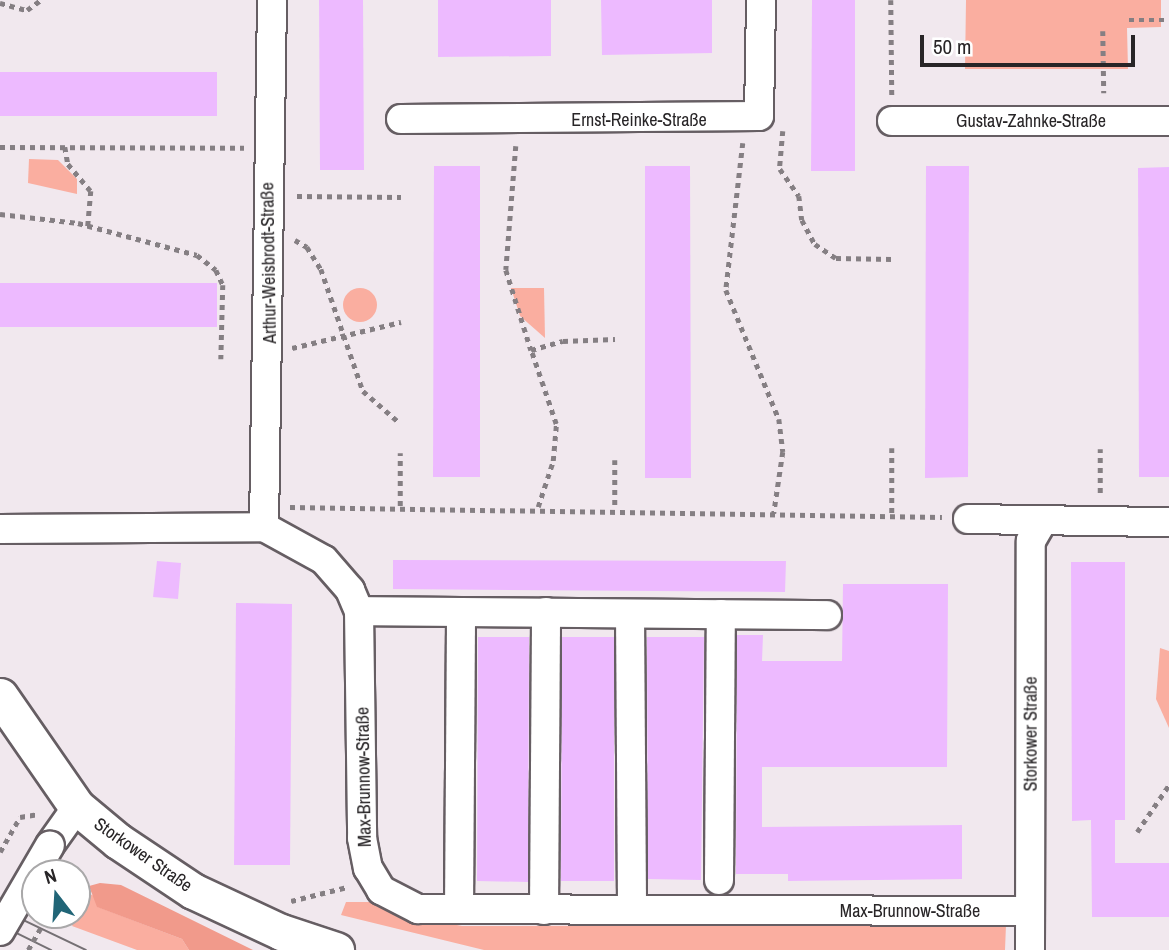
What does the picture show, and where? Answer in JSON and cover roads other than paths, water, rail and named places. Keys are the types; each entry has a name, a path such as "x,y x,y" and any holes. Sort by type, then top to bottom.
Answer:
{"main road":[{"name":"Storkower Straße","path":"0,696 77,807 193,891 281,932 336,950"}],"street":[{"name":"Arthur-Weisbrodt-Straße","path":"264,527 271,347 268,149 272,0"},
{"name":"Ernst-Reinke-Straße","path":"401,119 517,121 753,115 761,0"},
{"name":"Gustav-Zahnke-Straße","path":"892,121 1169,121"},
{"path":"968,519 1169,522"},
{"name":"Storkower Straße","path":"1030,950 1031,541 1043,520"},
{"name":"Max-Brunnow-Straße","path":"0,529 264,527 324,560 350,590 359,611 362,838 374,881 418,909 1030,911"},
{"path":"359,611 827,615"},
{"path":"459,909 461,612"},
{"path":"544,909 546,612"},
{"path":"630,614 632,910"},
{"path":"719,880 721,614"},
{"path":"0,931 50,845 77,807"}],"tram line":[{"path":"0,909 86,950"},
{"path":"0,925 51,950"}]}
